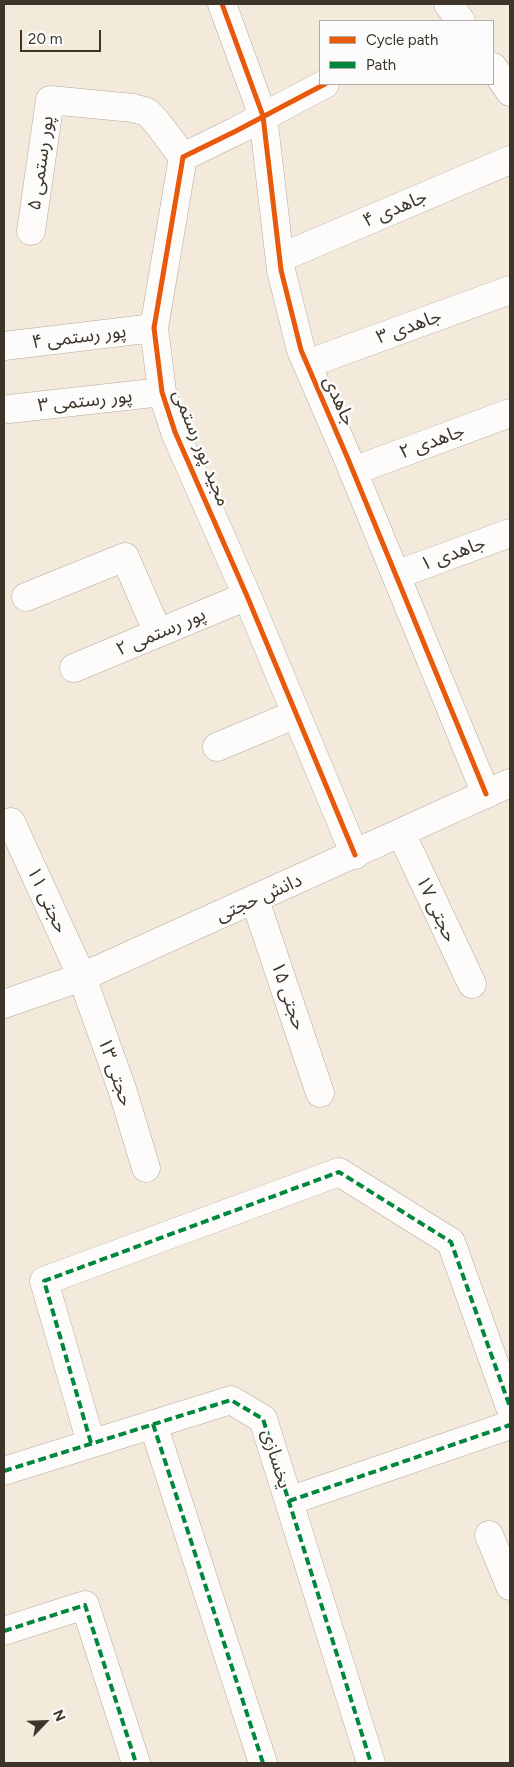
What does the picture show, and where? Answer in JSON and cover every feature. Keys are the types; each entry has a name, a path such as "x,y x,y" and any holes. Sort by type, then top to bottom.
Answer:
{"street":[{"name":"جاهدی","path":"222,4 263,116 281,270 301,350 486,794"},
{"path":"444,20 447,14 448,4"},
{"path":"448,4 459,20"},
{"path":"494,68 510,92"},
{"path":"183,157 324,85"},
{"name":"پور رستمی ۵","path":"31,232 50,100 133,108 147,112 183,157"},
{"name":"مجید پور رستمی","path":"183,157 154,328 162,392 175,432 247,596 355,854"},
{"name":"جاهدی ۴","path":"280,258 510,160"},
{"name":"جاهدی ۳","path":"307,364 510,290"},
{"name":"پور رستمی ۴","path":"4,346 154,328"},
{"name":"پور رستمی ۳","path":"9,409 162,392"},
{"name":"جاهدی ۲","path":"353,471 510,412"},
{"name":"جاهدی ۱","path":"396,575 510,533"},
{"path":"26,597 126,556 158,633"},
{"name":"پور رستمی ۲","path":"74,668 247,596"},
{"path":"217,748 296,714"},
{"name":"دانش حجتی","path":"4,1004 82,977 510,783"},
{"name":"حجتی ۱۱","path":"11,822 82,977"},
{"name":"حجتی ۱۷","path":"401,833 472,984"},
{"name":"حجتی ۱۵","path":"255,900 320,1093"},
{"name":"حجتی ۱۳","path":"82,977 122,1089 146,1168"},
{"path":"91,1443 44,1281 339,1172 451,1242 510,1407"},
{"name":"یخسازی","path":"4,1471 231,1400 264,1419 371,1763"},
{"path":"154,1424 263,1763"},
{"path":"289,1501 510,1424"},
{"path":"489,1534 510,1586"},
{"path":"4,1631 85,1605 136,1763"}],"marked path":[{"path":"91,1443 44,1281 339,1172 451,1242 510,1407"},
{"path":"4,1471 231,1400 263,1419 371,1763"},
{"path":"153,1424 263,1763"},
{"path":"289,1501 510,1425"},
{"path":"4,1631 85,1605 136,1763"}],"cycle path":[{"path":"222,4 263,116 281,270 301,350 486,794"},
{"path":"323,85 183,157 154,328 162,392 175,432 247,596 355,855"}]}
